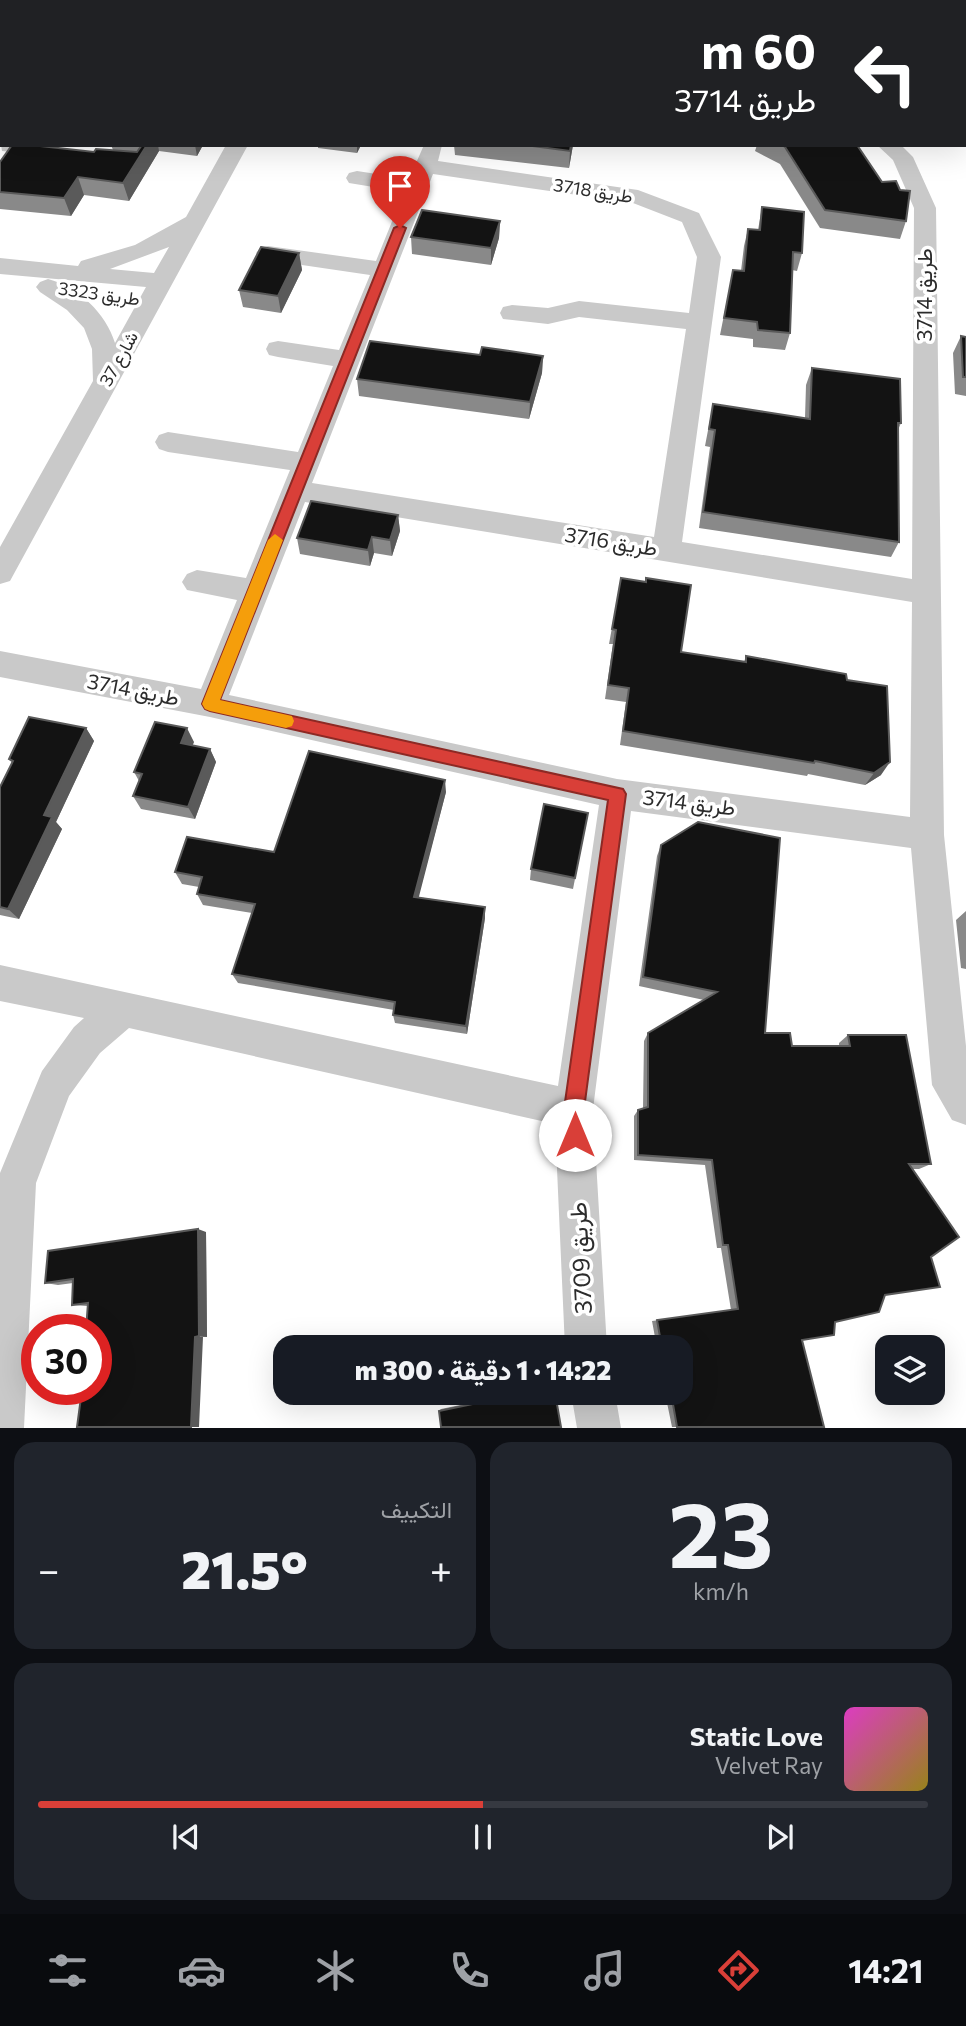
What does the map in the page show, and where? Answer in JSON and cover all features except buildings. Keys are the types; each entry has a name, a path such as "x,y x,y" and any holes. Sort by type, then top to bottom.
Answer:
{"street":[{"name":"شارع 37","path":"0,573 236,147"},
{"name":"طريق 3714","path":"890,147 902,157 925,208 927,835 951,1085 966,1106"},
{"path":"50,148 73,153"},
{"path":"210,704 425,166"},
{"name":"طريق 3718","path":"356,178 425,166 638,197 691,218 709,257 666,551"},
{"name":"طريق 3323","path":"0,266 55,279 137,253 159,243 195,219"},
{"path":"268,253 384,270"},
{"name":"طريق 3323","path":"0,277 55,279 157,291"},
{"name":"طريق 3323","path":"55,279 96,325 108,362 106,382"},
{"path":"512,313 548,316 579,309 699,322"},
{"path":"278,349 347,360"},
{"path":"169,442 306,463"},
{"name":"طريق 3716","path":"295,490 926,593"},
{"path":"197,582 255,591"},
{"name":"طريق 3714","path":"0,664 210,704 617,794 927,835"},
{"name":"طريق 3709","path":"585,1335 574,1109 617,794"},
{"path":"0,983 574,1109"},
{"path":"2,1427 8,1179 55,1084 87,1040 123,1008"},
{"path":"595,1405 599,1427"}],"slow traffic":[{"path":"275,540 210,704 286,721"}],"route":[{"path":"400,228 210,704 617,794 574,1109 575,1135"}]}
